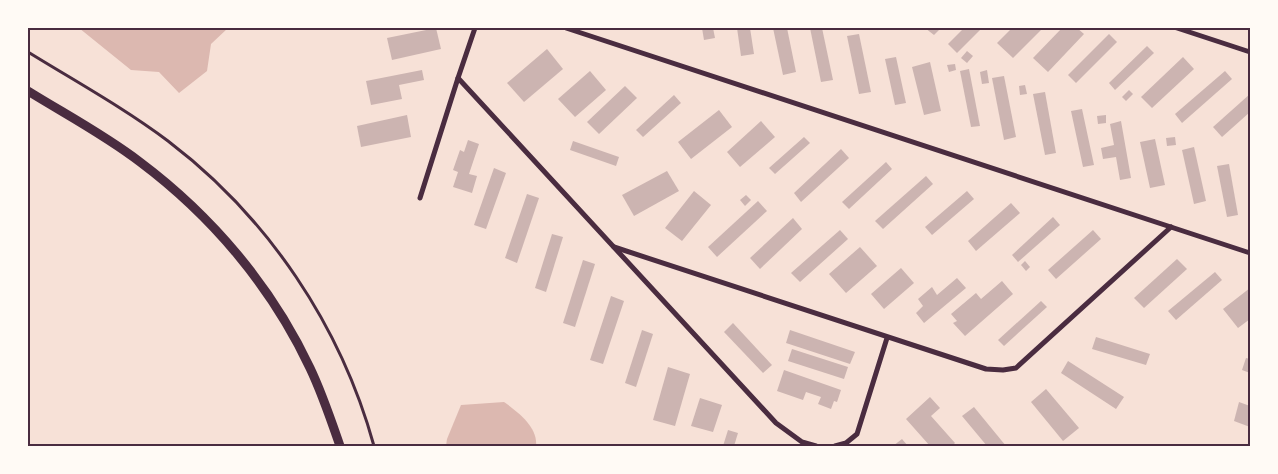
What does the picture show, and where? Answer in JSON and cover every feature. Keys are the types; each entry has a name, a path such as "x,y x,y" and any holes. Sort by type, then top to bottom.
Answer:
{"street":[{"path":"420,198 475,28"},
{"path":"566,28 1250,253"},
{"path":"1176,28 1250,52"},
{"path":"458,78 776,423 802,442 816,446"},
{"path":"28,91 139,160 207,219 278,308 310,368 340,446"},
{"path":"614,247 986,370 1003,370 1016,368 1171,227"},
{"path":"835,446 846,443 857,434 887,338"}],"shaded area":[{"path":"79,28 228,28 211,44 207,71 179,93 159,72 131,70"},
{"path":"504,402 521,415 530,426 536,439 536,446 446,446 461,405"}],"building":[{"path":"436,28 441,49 392,60 387,38"},
{"path":"702,28 713,28 715,38 704,40"},
{"path":"737,28 750,28 754,54 741,56"},
{"path":"773,28 787,28 796,72 783,75"},
{"path":"810,28 822,28 833,80 821,82"},
{"path":"925,28 941,28 934,35"},
{"path":"964,28 982,28 957,53 948,44"},
{"path":"1012,28 1043,28 1013,58 997,43"},
{"path":"1062,28 1077,28 1084,34 1048,72 1033,58"},
{"path":"859,34 871,92 859,94 847,36"},
{"path":"1109,34 1117,42 1076,83 1068,75"},
{"path":"1147,46 1154,53 1115,90 1109,83"},
{"path":"547,49 563,69 524,102 507,83"},
{"path":"967,51 973,56 967,63 961,58"},
{"path":"896,57 906,103 895,105 885,59"},
{"path":"1183,57 1194,69 1152,108 1141,97"},
{"path":"930,62 941,111 924,115 912,67"},
{"path":"955,64 956,70 949,72 947,65"},
{"path":"969,69 980,126 971,127 960,71"},
{"path":"422,70 424,80 399,85 402,99 371,105 366,81"},
{"path":"987,70 989,83 982,84 980,72"},
{"path":"590,71 606,90 575,117 558,99"},
{"path":"1225,71 1232,79 1182,123 1175,114"},
{"path":"1004,76 1016,137 1004,140 992,78"},
{"path":"1025,85 1027,94 1020,95 1019,86"},
{"path":"625,86 637,98 599,134 587,122"},
{"path":"1129,90 1133,94 1126,101 1122,97"},
{"path":"1045,92 1056,153 1045,155 1033,94"},
{"path":"1250,94 1250,112 1222,137 1213,127"},
{"path":"674,95 681,103 643,137 636,130"},
{"path":"1082,109 1094,165 1083,167 1071,111"},
{"path":"719,110 732,127 691,159 678,142"},
{"path":"407,115 411,137 361,147 357,126"},
{"path":"1106,115 1106,123 1098,124 1097,116"},
{"path":"761,121 775,137 740,167 727,152"},
{"path":"1121,121 1131,178 1120,180 1116,157 1103,159 1101,148 1114,145 1110,124"},
{"path":"804,137 810,143 775,174 769,168"},
{"path":"1175,137 1176,145 1167,146 1166,138"},
{"path":"1155,139 1165,185 1150,188 1140,142"},
{"path":"468,140 479,144 469,174 477,176 472,193 453,187 458,172 453,170 460,150 464,152"},
{"path":"573,141 619,157 616,166 570,150"},
{"path":"1194,147 1206,201 1194,204 1182,150"},
{"path":"841,149 849,158 801,202 794,193"},
{"path":"886,162 892,169 849,209 842,202"},
{"path":"1229,164 1238,215 1227,217 1217,166"},
{"path":"494,168 506,173 486,229 474,225"},
{"path":"667,171 679,191 634,216 622,195"},
{"path":"926,176 933,184 883,229 875,221"},
{"path":"694,191 711,205 682,241 665,228"},
{"path":"967,191 974,199 932,235 925,227"},
{"path":"527,194 539,198 517,263 505,258"},
{"path":"746,195 751,200 745,206 740,200"},
{"path":"758,201 767,211 717,257 708,247"},
{"path":"1011,203 1020,213 976,251 968,241"},
{"path":"1053,217 1060,225 1018,262 1012,255"},
{"path":"793,218 802,229 760,269 750,258"},
{"path":"840,230 848,239 800,282 791,273"},
{"path":"1093,230 1101,239 1056,279 1048,270"},
{"path":"552,234 563,237 546,292 535,288"},
{"path":"860,247 877,266 846,293 829,274"},
{"path":"1177,259 1187,269 1144,308 1134,298"},
{"path":"583,260 595,264 575,327 563,323"},
{"path":"1025,261 1030,267 1026,271 1021,265"},
{"path":"901,268 914,283 884,309 871,294"},
{"path":"1215,272 1222,280 1176,320 1168,311"},
{"path":"957,278 966,288 924,323 916,313 923,306 918,299 932,287 937,295"},
{"path":"1002,281 1013,294 965,336 953,323 957,321 951,314 976,293 981,299"},
{"path":"1250,288 1250,319 1238,328 1223,309"},
{"path":"611,296 624,301 603,364 590,360"},
{"path":"1041,301 1047,307 1004,346 998,340"},
{"path":"733,323 772,365 763,373 724,332"},
{"path":"642,330 653,334 636,387 625,383"},
{"path":"790,330 855,352 850,364 786,343"},
{"path":"1096,337 1150,354 1146,365 1092,349"},
{"path":"792,349 848,367 844,379 788,361"},
{"path":"1246,358 1250,359 1250,373 1242,370"},
{"path":"1068,361 1124,397 1116,409 1061,373"},
{"path":"668,367 690,374 675,426 653,420"},
{"path":"784,370 841,390 837,402 834,401 831,409 818,404 821,397 806,392 803,400 777,391"},
{"path":"1046,389 1079,428 1063,441 1031,402"},
{"path":"930,397 940,408 931,416 955,443 952,446 930,446 906,419"},
{"path":"700,398 722,405 713,432 691,426"},
{"path":"1239,402 1250,406 1250,427 1234,421"},
{"path":"974,407 1006,446 987,446 962,416"},
{"path":"728,430 738,433 734,446 723,446"},
{"path":"902,439 908,446 893,446"}]}
